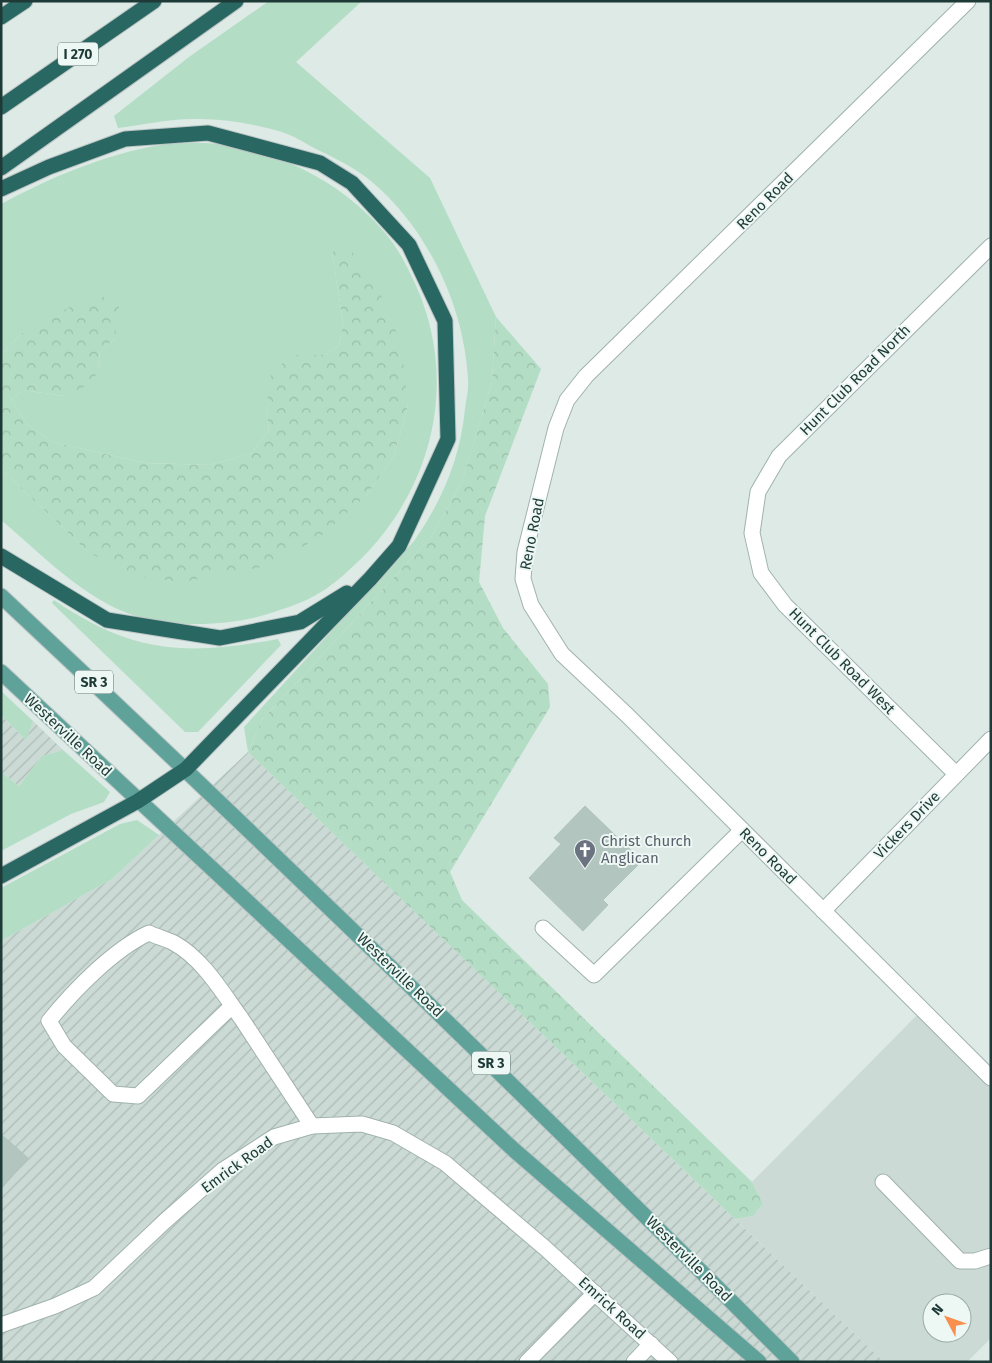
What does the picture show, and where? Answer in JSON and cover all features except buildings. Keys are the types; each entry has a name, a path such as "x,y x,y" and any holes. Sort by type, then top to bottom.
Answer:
{"highway":[{"path":"1,17 25,1"},
{"name":"I 270","path":"1,107 154,1"},
{"path":"1,168 236,1"},
{"path":"1,189 49,167 125,140 208,133 320,163 352,183 409,245 445,321 448,439 398,546 370,579 186,769 138,802 1,876"},
{"path":"1,556 107,620 220,638 300,622 370,579"}],"main road":[{"name":"Westerville Road","path":"1,596 186,769 550,1120 792,1362"},
{"name":"Westerville Road","path":"1,672 138,802 514,1150 759,1362"}],"street":[{"name":"Reno Road","path":"968,1 586,376 567,400 556,428 526,552 523,579 531,605 562,654 991,1078"},
{"name":"Hunt Club Road North","path":"752,533 758,492 778,456 991,246"},
{"name":"Hunt Club Road West","path":"752,533 761,573 785,604 956,774"},
{"name":"Vickers Drive","path":"823,912 991,739"},
{"path":"543,928 594,975 742,830"},
{"path":"232,1006 138,1096 113,1094 64,1046 49,1021 67,998 132,941 149,934 175,943 205,969 232,1006 312,1126"},
{"name":"Emrick Road","path":"1,1324 54,1306 94,1288 165,1221 223,1170 274,1137 312,1126 362,1124 393,1133 445,1163 595,1293 670,1362"},
{"path":"883,1182 960,1261 975,1262 991,1256"},
{"path":"527,1362 595,1293"},
{"path":"634,1362 651,1344"}],"shaded area":[{"path":"1,715 26,740 33,721 63,750 42,756 19,786 1,772"},
{"path":"248,752 884,1362 1,1362 1,941 112,879"},
{"path":"922,1010 991,1078 991,1338 967,1362 884,1362 735,1219 753,1216 763,1204 752,1182"}],"green space":[{"path":"269,1 362,1 296,62 430,178 496,317 492,382 462,482 431,537 262,720 248,752 244,727 414,541 424,526 441,495 454,462 463,427 468,387 465,352 459,324 451,297 439,271 426,245 410,222 391,200 365,176 291,136 249,124 216,119 184,119 118,128 114,116 189,57"},
{"path":"206,143 245,148 284,161 303,170 322,180 356,204 385,233 399,252 410,273 429,324 436,360 436,396 431,431 421,466 406,499 386,530 347,572 332,585 314,596 298,604 273,612 228,622 181,624 150,620 117,609 64,575 1,520 1,469 87,551 366,496 394,456 408,405 332,253 343,322 339,345 325,355 292,355 266,409 269,430 252,453 210,465 145,463 53,442 28,425 11,400 23,390 64,396 98,368 100,352 115,338 25,330 1,355 1,204 78,168 118,155 160,145"},
{"path":"342,243 352,252 378,288 401,343 408,405 394,456 366,496 320,537 268,566 182,582 128,575 87,551 1,469 1,355 25,330 82,301 102,296 119,307 115,338 100,352 98,368 93,383 64,396 23,390 11,400 28,425 53,442 145,463 210,465 252,453 269,430 266,409 271,374 292,355 325,355 339,345 343,322 332,253"},
{"path":"496,317 541,369 485,516 479,582 503,628 548,684 550,707 450,872 462,900 752,1182 763,1204 753,1216 735,1219 248,752 262,720 431,537 462,482 492,382"},
{"path":"54,600 83,618 135,641 161,646 215,648 278,639 281,645 198,732 185,732 52,603"},
{"path":"1,691 33,721 26,740 1,715"},
{"path":"63,750 110,792 104,802 71,814 1,851 1,772 19,786 42,756"},
{"path":"137,820 159,835 112,879 1,941 1,888 120,824"}],"place":[{"name":"Christ Church Anglican","path":"585,869"}]}
